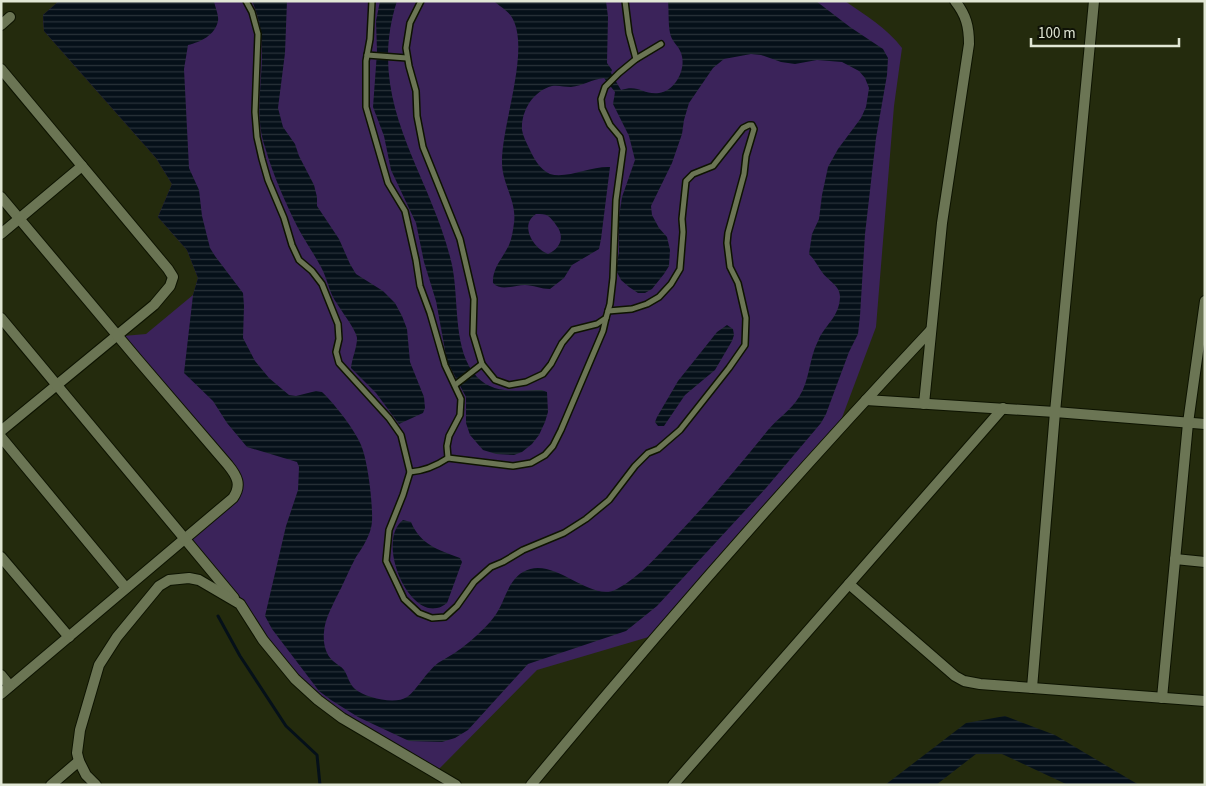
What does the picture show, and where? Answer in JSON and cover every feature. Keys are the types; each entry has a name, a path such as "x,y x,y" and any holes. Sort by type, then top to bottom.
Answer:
{"street":[{"path":"924,404 942,223 968,44 968,23 963,11 955,1"},
{"path":"1032,688 1055,412 1094,1"},
{"path":"1,25 10,17"},
{"path":"1,69 173,277 170,286 154,305 1,431"},
{"path":"1,234 82,166"},
{"path":"1,197 228,465 238,480 237,490 233,498 1,694"},
{"path":"1162,698 1188,423 1204,308"},
{"path":"1,318 240,604 263,640 295,680 342,718 456,785"},
{"path":"531,785 709,575 931,330"},
{"path":"866,400 1003,408 1205,424"},
{"path":"673,785 1003,408"},
{"path":"1,437 126,588"},
{"path":"1,556 70,637"},
{"path":"1174,559 1205,562"},
{"path":"96,785 86,775 78,762 77,753 80,730 99,665 118,637 159,586 169,580 189,578 199,580 240,604"},
{"path":"849,584 955,676 964,681 980,684 1205,701"},
{"path":"1,675 10,686"},
{"path":"51,785 78,762"}],"lane":[{"path":"246,1 252,12 258,34 255,112 258,138 268,180 299,260 312,271 322,284 338,324 339,339 336,352 339,364 372,398 401,435 410,472 389,530 386,561 404,599 419,613 432,618 445,617 457,606 474,582 491,567 522,550 564,533 586,520 609,500 635,466 648,453 658,449 680,430 745,345 746,318 738,283 730,268 727,243 744,174 746,156 754,129 752,125 743,128 713,166 693,174 686,181 680,269 671,284 659,297 647,304 632,309 608,311"},
{"path":"372,1 366,107 388,183 405,211 420,286 445,365 456,384 461,399 460,414 446,446 448,458"},
{"path":"421,1 410,23 406,58 416,91 417,116 422,147 462,248 474,299 473,334 480,365 495,380 509,385 526,382 543,374 551,364 562,343 573,330 597,324 606,318"},
{"path":"625,1 628,33 636,59"},
{"path":"410,472 420,472 438,465 448,458 513,466 531,463 545,455 553,446 600,338 608,311 613,278 616,200 623,148 620,137 610,125 602,108 601,99 605,87 619,73 636,59 661,44"},
{"path":"369,55 406,58"},
{"path":"456,384 480,365"}],"shaded area":[{"path":"59,1 845,1 883,28 902,48 894,106 876,327 840,423 652,636 537,670 438,770 346,715 310,688 265,637 242,602 189,539 242,487 123,336 146,334 193,295 198,278 187,250 158,217 172,184 156,158 44,31 43,15"},
{"path":"59,1 214,1 218,16 216,26 207,37 188,45 184,69 189,168 199,190 202,216 210,248 243,293 243,338 255,361 269,378 289,395 296,396 316,391 322,392 349,425 364,452 371,494 371,527 330,610 324,636 324,644 328,655 344,670 351,685 360,692 373,698 388,700 407,697 438,663 464,647 486,627 498,611 513,581 523,572 535,568 547,569 595,590 606,592 617,589 634,578 690,521 768,430 796,402 803,390 815,348 839,304 838,289 824,275 809,254 812,234 819,219 828,167 838,149 861,118 866,107 869,88 865,78 859,71 842,62 817,60 795,64 751,54 724,59 713,68 689,103 682,134 672,163 651,206 652,215 659,228 667,237 670,250 669,266 652,289 645,293 638,293 629,287 621,280 616,270 619,252 619,217 622,197 635,160 629,136 613,104 615,92 604,78 571,87 552,86 539,92 526,109 522,130 531,152 540,166 546,172 557,175 610,167 599,249 572,265 564,278 550,289 525,285 504,288 496,286 493,283 494,273 507,250 514,223 512,200 504,178 502,163 517,66 518,47 517,30 511,16 494,1 606,1 608,17 607,63 621,90 632,88 649,93 659,93 675,84 681,72 682,59 680,50 671,36 668,1 816,1 883,49 888,58 887,75 876,138 865,234 858,334 849,352 826,414 821,423 766,488 657,606 626,631 528,664 468,730 455,738 442,742 409,741 358,717 319,691 272,629 265,616 286,526 298,490 299,467 297,462 247,447 227,423 213,401 184,373 193,295 198,278 187,250 158,217 172,184 156,158 44,31 43,15","holes":["536,214 549,217 559,229 561,237 559,245 548,254 537,247 528,230 531,219"]},
{"path":"252,1 287,1 285,53 278,108 283,127 295,144 314,185 317,206 339,239 356,274 383,291 395,303 407,329 410,362 424,397 425,408 423,413 399,424 376,393 351,368 357,342 356,334 334,300 323,270 298,228 272,168 261,129 259,111 261,39 259,20"},
{"path":"380,1 397,1 389,38 389,73 394,105 404,137 442,231 452,265 459,335 467,361 473,372 487,385 504,390 542,390 547,392 548,412 539,435 522,452 514,455 496,454 483,450 470,435 466,423 466,397 447,361 436,301 424,262 416,223 391,170 384,136 373,107 377,52 376,21"},
{"path":"727,325 733,329 734,335 715,370 685,395 664,426 658,426 655,422 657,417 678,381 717,332"},
{"path":"403,520 411,522 419,536 425,541 444,552 460,558 462,562 447,603 437,608 426,607 415,600 406,589 399,574 394,559 393,544 395,530"},
{"path":"1005,716 1055,735 1139,785 1068,785 1002,754 976,754 936,785 885,785 966,723"}],"waterway":[{"path":"218,616 240,656 286,726 317,755 320,785"}]}
